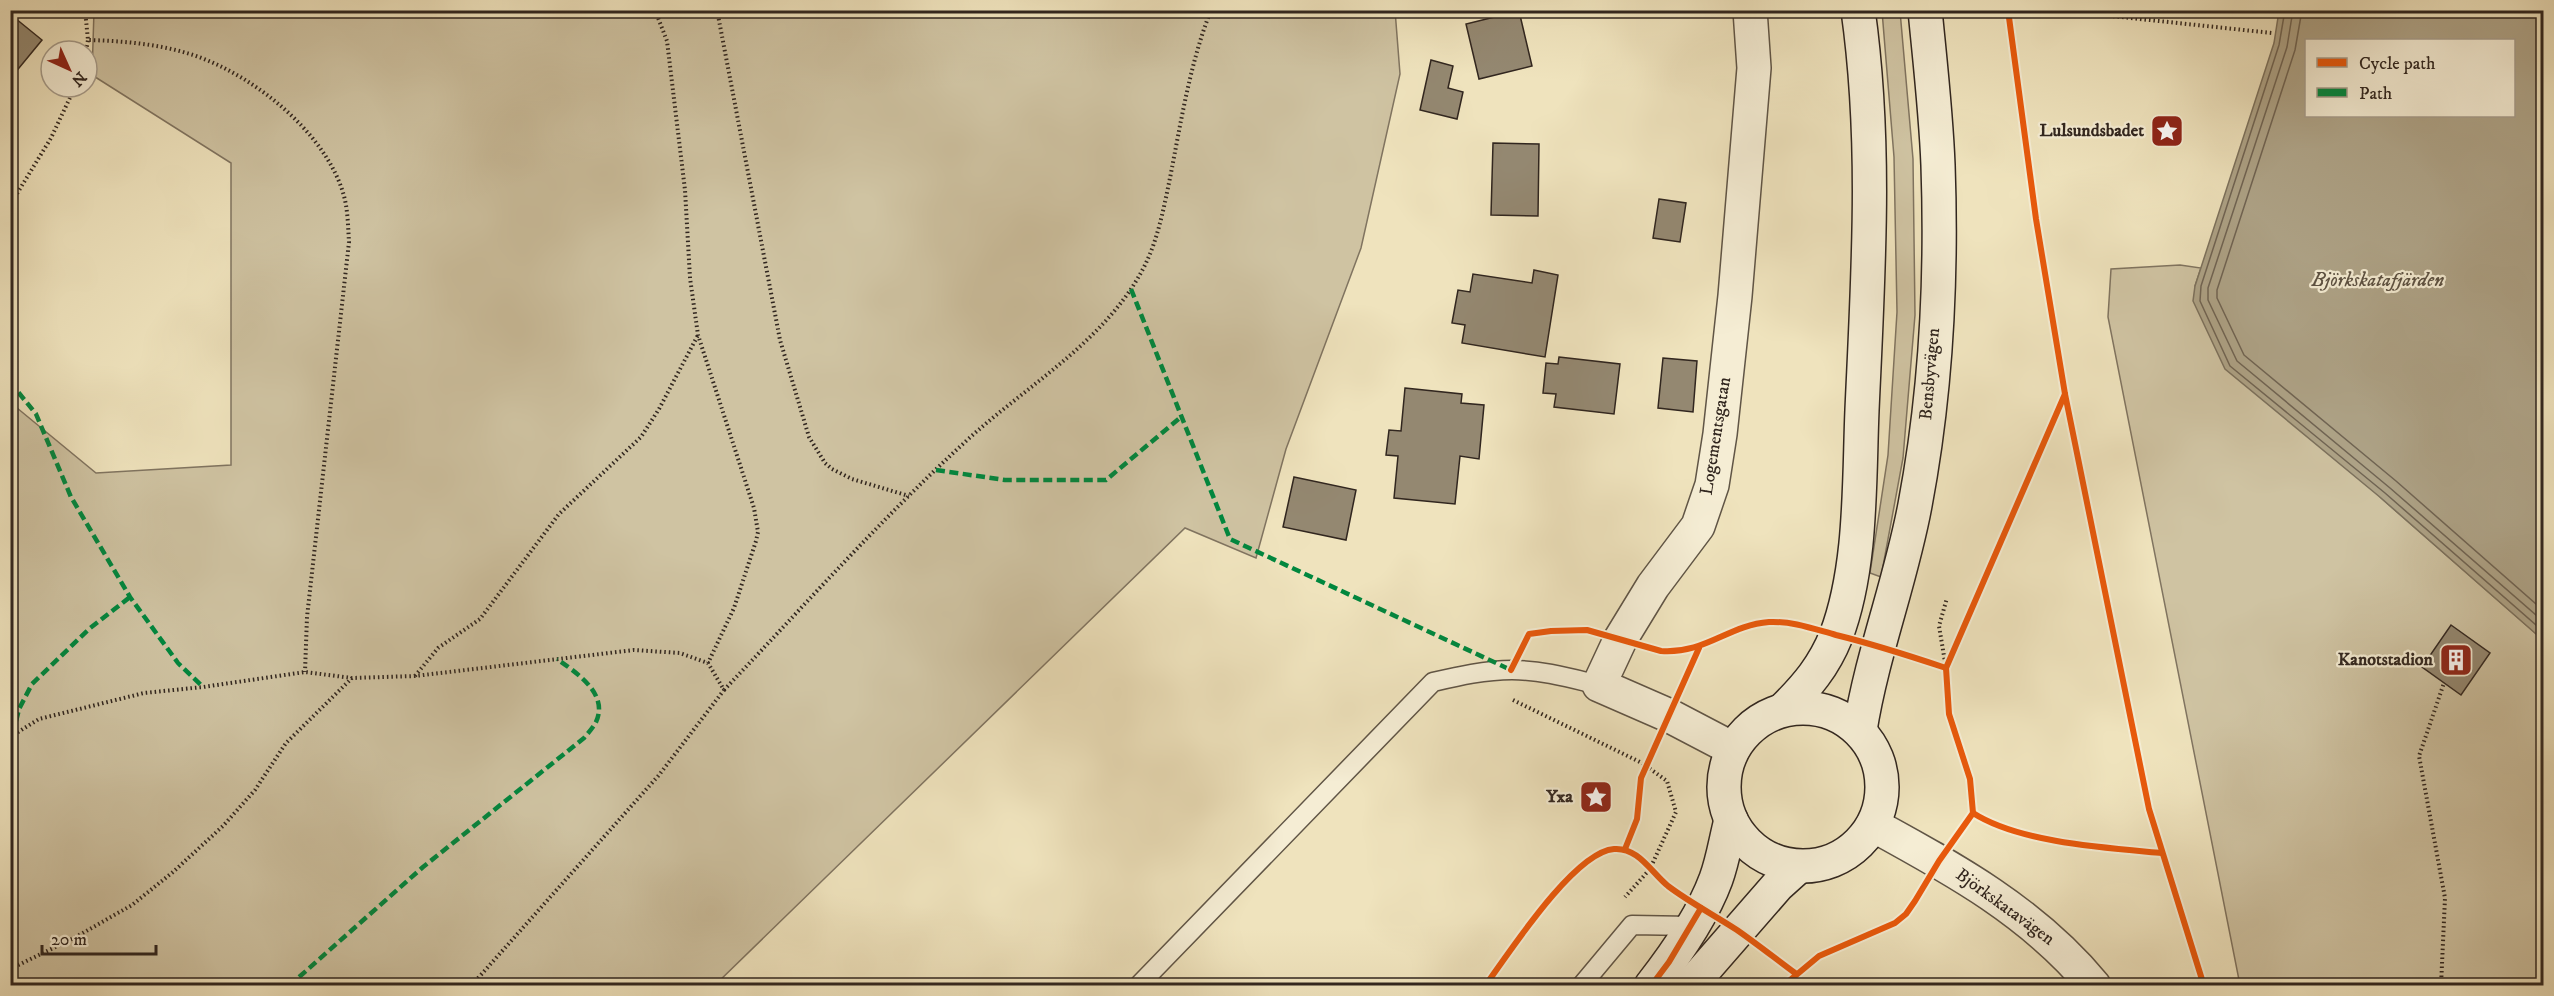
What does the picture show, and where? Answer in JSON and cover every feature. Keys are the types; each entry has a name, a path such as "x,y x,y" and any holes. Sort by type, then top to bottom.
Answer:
{"main road":[{"name":"Logementsgatan","path":"1599,685 1620,640 1642,604 1698,526 1712,485 1735,296 1754,68 1750,10"},
{"path":"1784,709 1811,706 1838,715 1860,730 1874,749 1882,779 1881,806 1873,825 1856,846 1837,859 1798,867 1777,862 1758,852 1744,840 1731,820 1723,783 1733,748 1755,723 1784,709 1810,683 1827,656 1842,616 1852,565 1858,499 1870,241 1870,162 1864,51 1858,10"},
{"name":"Bensbyvägen","path":"1860,730 1865,698 1903,562 1915,503 1932,375 1938,272 1938,165 1925,10"},
{"path":"1599,685 1670,716 1733,748"},
{"path":"1651,986 1691,926 1716,879 1731,820"},
{"name":"Björkskatavägen","path":"1873,825 1939,861 1995,896 2058,945 2094,986"},
{"path":"1690,986 1778,885 1798,867"}],"lane":[{"path":"1138,986 1433,682 1470,674 1511,670 1543,673 1599,685"},
{"path":"1581,986 1632,925 1691,926"}],"path":[{"path":"85,10 88,39"},
{"path":"656,10 667,40 685,190 690,278 698,335 754,508 758,532 734,608 708,663"},
{"path":"717,10 780,340 809,437 825,464 832,469 852,479 909,496"},
{"path":"471,986 658,775 724,690 909,496 975,434 1085,341 1114,312 1146,263 1154,241 1185,104 1204,28 1211,10"},
{"path":"2009,24 2008,11 2040,10"},
{"path":"2055,10 2272,33"},
{"path":"99,40 134,42 196,56 238,76 300,122 333,168 344,194 349,242 307,617 305,672"},
{"path":"10,205 51,138 69,99"},
{"path":"415,676 438,648 480,619 559,514 641,437 659,409 698,335"},
{"path":"1946,679 1940,626 1947,598"},
{"path":"10,737 39,718 144,693 305,672 352,678 415,676 634,650 680,653 708,663 724,690"},
{"path":"1946,668 1951,657"},
{"path":"1935,664 1946,668"},
{"path":"1511,670 1503,695 1667,781 1676,813 1652,871 1643,860"},
{"path":"10,969 74,939 132,905 173,872 223,825 255,790 286,743 352,678"},
{"path":"2441,986 2445,898 2419,756 2444,682"},
{"path":"1645,769 1670,716"}],"shaded area":[{"path":"1395,10 1400,74 1361,248 1286,449 1256,558 1185,528 715,985 11,985 11,403 96,473 231,465 231,163 99,79 99,39 93,39 94,11"},
{"path":"1882,11 1900,11 1913,159 1915,315 1903,458 1881,577 1870,573 1888,455 1897,312 1894,157"},
{"path":"2180,265 2201,268 2195,286 2381,498 2543,640 2543,985 2240,985 2108,317 2111,269"}],"water":[{"name":"Björkskatafjärden","path":"2279,11 2543,11 2543,640 2381,498 2225,369 2193,301 2195,286 2274,43"}],"building":[{"path":"1519,11 1532,66 1479,79 1466,24"},
{"path":"10,14 41,39 10,79"},
{"path":"1431,60 1453,66 1448,88 1463,92 1457,119 1420,110"},
{"path":"1493,143 1539,144 1538,216 1491,215"},
{"path":"1659,199 1686,203 1680,242 1653,238"},
{"path":"1534,270 1558,275 1545,357 1462,343 1465,325 1452,323 1458,290 1470,292 1473,274 1532,283"},
{"path":"1559,357 1620,364 1614,414 1554,407 1556,394 1543,393 1546,363 1558,364"},
{"path":"1663,358 1697,361 1693,412 1658,408"},
{"path":"1405,388 1462,394 1461,403 1484,405 1479,459 1460,456 1455,504 1394,498 1398,456 1386,455 1389,430 1401,431"},
{"path":"1294,477 1356,490 1346,540 1283,527"},
{"name":"Kanotstadion","path":"2451,625 2490,653 2461,695 2422,667"}],"marked path":[{"path":"1131,289 1230,539 1511,670"},
{"path":"10,382 36,414 71,497 130,597 178,663 203,687"},
{"path":"936,470 1005,480 1106,480 1181,417"},
{"path":"13,734 19,709 32,684 89,629 130,597"},
{"path":"289,986 423,867 584,738 596,722 599,712 595,693 582,678 557,659"}],"cycle path":[{"path":"2008,10 2036,219 2065,394 2149,809 2204,986"},
{"path":"1783,986 1819,956 1895,923 1906,914 1973,813 1970,779 1949,714 1946,668 2065,394"},
{"path":"1511,670 1529,634 1587,630 1661,651 1677,651 1704,644 1741,628 1769,622 1811,628 1946,668"},
{"path":"1625,849 1637,819 1641,778 1699,648"},
{"path":"1973,813 1992,823 2039,838 2162,853"},
{"path":"1485,986 1526,929 1562,885 1580,867 1598,854 1614,849 1623,849 1637,856 1668,886 1737,930 1795,973"},
{"path":"1651,986 1669,962 1701,908"}],"place":[{"name":"Lulsundsbadet","path":"2167,131"},
{"name":"Kanotstadion","path":"2456,660"},
{"name":"Yxa","path":"1596,797"}]}
